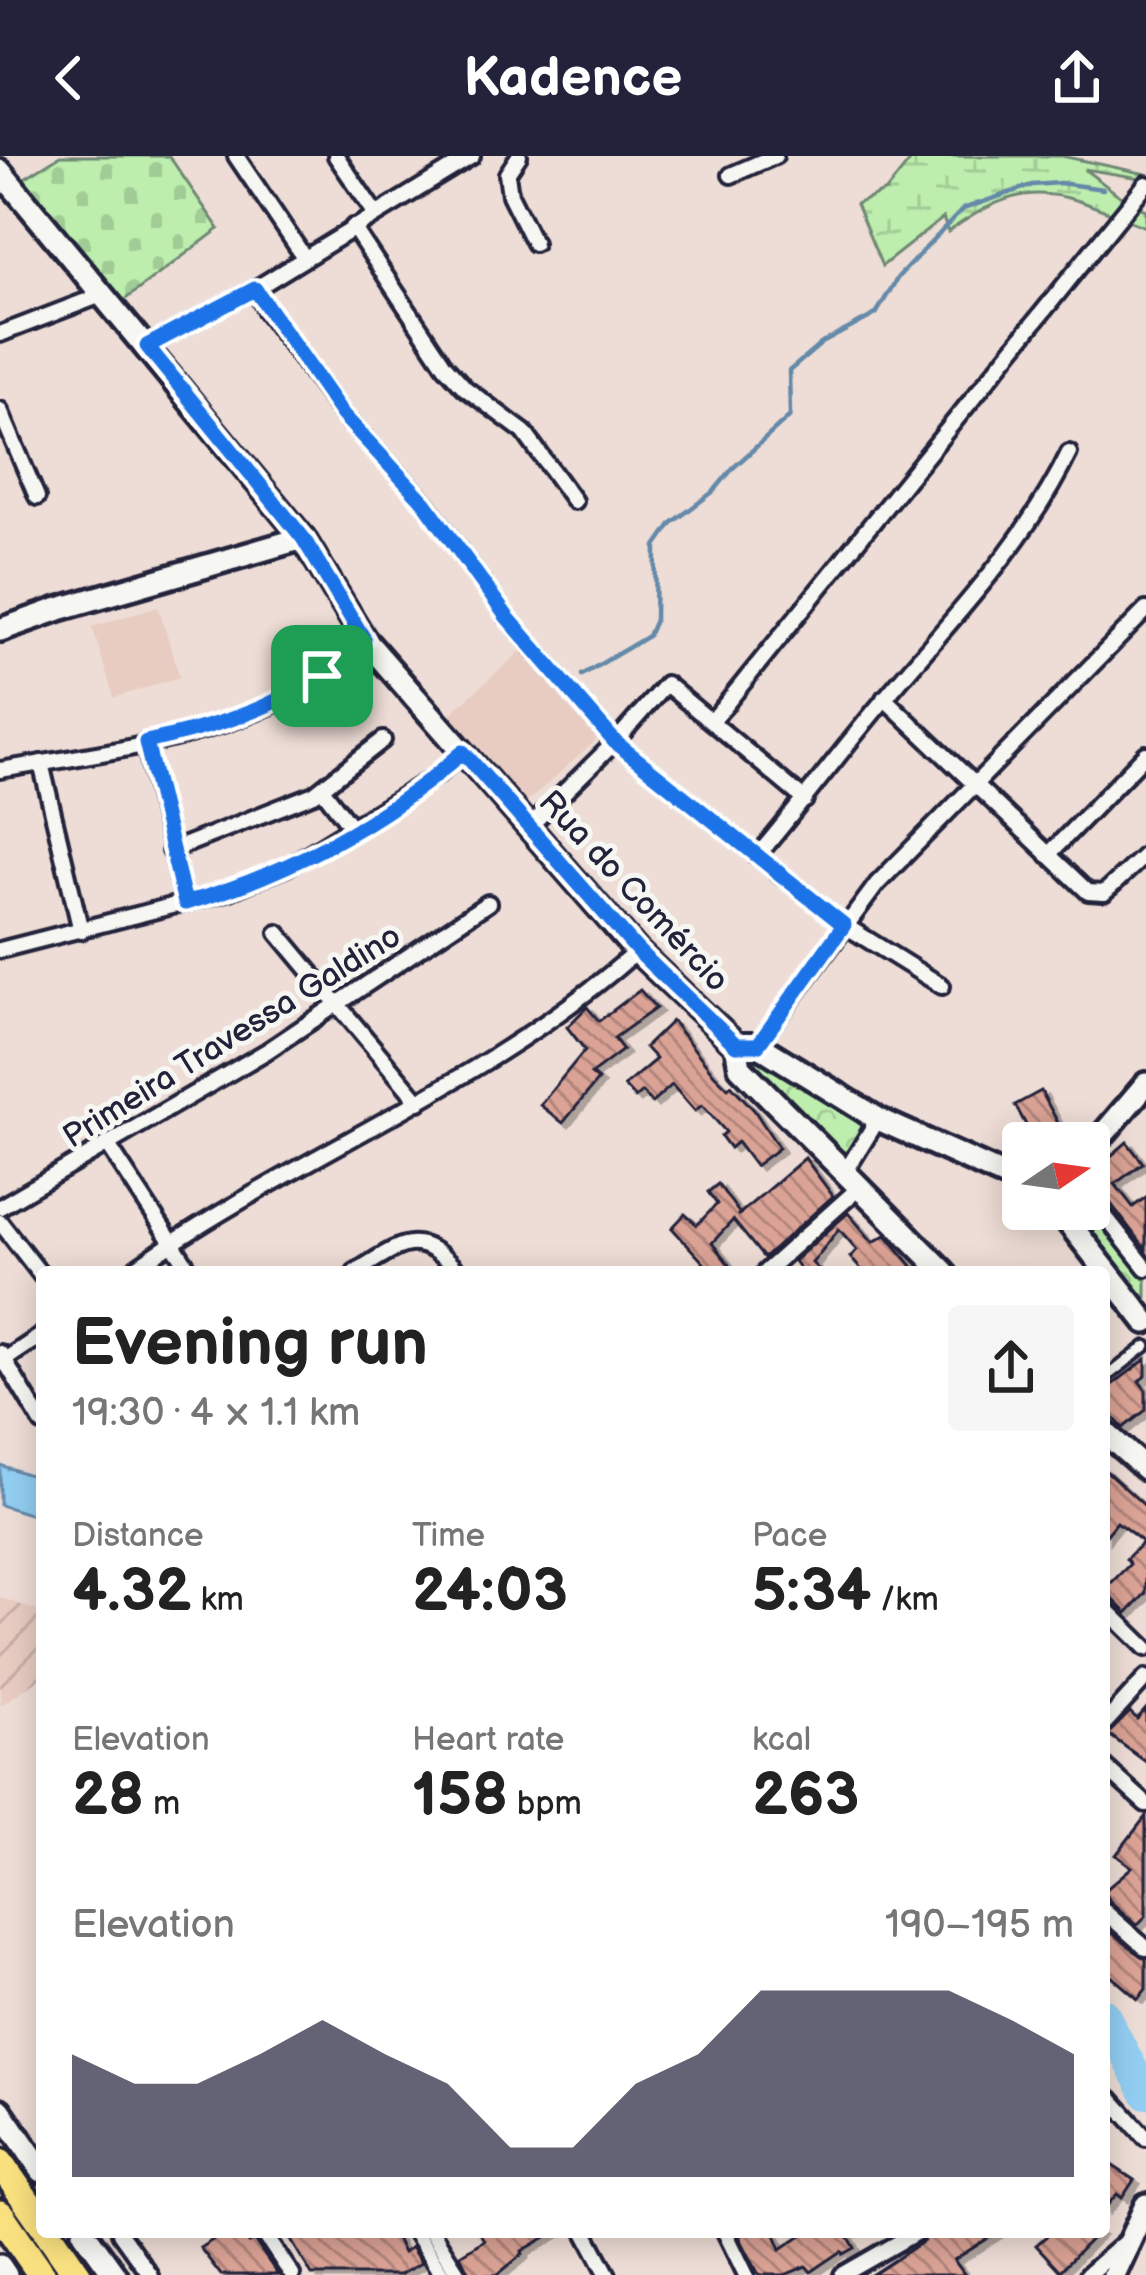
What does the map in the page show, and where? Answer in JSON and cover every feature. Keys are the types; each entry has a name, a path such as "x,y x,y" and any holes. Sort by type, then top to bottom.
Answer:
{"highway":[{"path":"0,2162 36,2214"},
{"path":"0,2214 42,2275"},
{"path":"52,2238 78,2275"}],"main road":[{"name":"Rua do Comércio","path":"2,176 303,538 364,639 638,951 747,1045 878,1119 1002,1175"},
{"path":"0,630 303,538"},
{"path":"747,1045 740,1067 938,1266"},
{"path":"1110,1126 1146,1084"},
{"path":"1074,1230 1102,1266"},
{"path":"1110,1276 1146,1322"},
{"path":"1110,1437 1146,1469"},
{"path":"0,2110 36,2161"},
{"path":"1114,2275 1146,2205"},
{"path":"91,2241 115,2275"},
{"path":"0,2266 6,2275"}],"street":[{"path":"236,156 304,257"},
{"path":"336,156 375,213"},
{"path":"431,156 442,173"},
{"path":"147,346 255,289 472,156"},
{"path":"519,156 507,174 510,195 534,243"},
{"path":"731,175 775,156"},
{"path":"713,720 1146,184"},
{"path":"353,226 445,366 524,432 574,501"},
{"path":"255,289 343,415 425,503 507,617 615,742 844,925 942,986"},
{"path":"0,334 104,294"},
{"path":"0,410 37,497"},
{"path":"759,854 884,698 999,566 1034,519 1069,453"},
{"path":"747,1045 877,884 1146,610"},
{"path":"0,770 226,723 292,695 364,639"},
{"path":"531,825 666,684 805,800"},
{"path":"884,698 1088,892 1104,893 1146,854"},
{"path":"170,851 322,789 383,740"},
{"path":"146,742 185,903"},
{"path":"0,950 230,891 287,868 439,774 463,752"},
{"path":"1048,855 1146,754"},
{"path":"41,763 81,931"},
{"path":"322,789 353,829"},
{"name":"Primeira Travessa Galdino","path":"0,1207 337,1006 488,903"},
{"path":"278,933 419,1102"},
{"path":"139,1266 560,1014 638,951"},
{"path":"777,1266 853,1179 878,1119"},
{"path":"108,1145 187,1266"},
{"path":"0,1222 36,1268"},
{"path":"1110,1223 1146,1268"},
{"path":"365,1266 394,1249 418,1243 438,1251 452,1266"},
{"path":"36,1339 1,1359 36,1414"},
{"path":"1110,1613 1146,1648"},
{"path":"1110,1717 1146,1678"},
{"path":"1110,1771 1146,1804"},
{"path":"1110,1916 1146,1948"},
{"path":"1110,2099 1146,2138"},
{"path":"124,2238 150,2275"},
{"path":"267,2238 292,2275"},
{"path":"419,2238 442,2275"},
{"path":"436,2238 459,2275"},
{"path":"588,2238 608,2275"},
{"path":"728,2238 746,2275"},
{"path":"842,2275 907,2238"},
{"path":"1087,2275 1129,2238"}],"lane":[{"path":"1110,1374 1146,1346"}],"shaded area":[{"path":"158,606 180,677 114,698 92,627"},
{"path":"522,650 599,738 527,802 450,714"},
{"path":"0,1597 36,1611 36,1681 0,1706"}],"green space":[{"path":"60,156 169,156 219,229 119,304 18,182"},
{"path":"914,156 1062,156 1146,174 1146,179 1084,169 1146,210 1146,227 1067,198 1024,195 977,213 948,232 943,218 882,266 856,204 886,191"},
{"path":"764,1060 860,1121 862,1129 848,1151 839,1154 753,1068 754,1062"},
{"path":"1083,1230 1107,1230 1146,1279 1146,1310"}],"water":[{"path":"0,1465 36,1477 36,1516 0,1505"}],"building":[{"path":"640,990 656,1008 614,1038 623,1050 591,1074 598,1080 563,1123 540,1105 585,1050 567,1027 587,1007 599,1021"},
{"path":"672,1021 714,1074 754,1110 779,1148 755,1166 737,1142 730,1148 721,1136 726,1132 702,1105 695,1111 672,1085 652,1103 642,1092 635,1098 624,1086 656,1059 645,1047"},
{"path":"1041,1091 1058,1122 1024,1122 1015,1105"},
{"path":"1127,1142 1143,1163 1115,1184 1133,1207 1146,1197 1146,1250 1110,1203 1110,1157"},
{"path":"805,1158 833,1196 764,1258 733,1220 712,1243 730,1266 707,1266 672,1228 685,1214 697,1225 717,1204 708,1192 718,1184 740,1214"},
{"path":"848,1213 873,1242 886,1235 912,1266 858,1266 850,1257 857,1250 839,1229 812,1263 815,1266 798,1266 794,1261"},
{"path":"1146,1359 1146,1376 1139,1381 1146,1390 1146,1410 1123,1428 1110,1414 1110,1386"},
{"path":"1110,1474 1146,1507 1146,1593 1127,1613 1110,1596 1110,1584 1143,1542 1117,1522 1110,1531"},
{"path":"1146,1709 1146,1762 1110,1735 1130,1712 1137,1719"},
{"path":"1146,1816 1146,1916 1137,1925 1110,1901 1110,1886 1132,1867 1116,1855"},
{"path":"1110,1935 1146,1959 1146,1989 1138,1999 1110,1975"},
{"path":"1110,2164 1134,2180 1122,2198 1117,2194 1110,2202"},
{"path":"216,2238 254,2240 278,2275 221,2275 200,2248"},
{"path":"290,2238 396,2238 403,2253 411,2247 421,2263 399,2275 312,2275"},
{"path":"545,2238 497,2275 470,2275 460,2255 484,2240"},
{"path":"740,2238 776,2238 781,2249 797,2238 849,2238 855,2248 811,2272 806,2266 785,2275 759,2275"},
{"path":"989,2238 954,2260 965,2275 872,2275 924,2241"},
{"path":"1044,2238 1092,2238 1060,2271 1036,2245"}],"waterway":[{"path":"582,675 648,636 655,620 656,546 672,523 714,491 790,416 789,371 822,343 876,314 898,277 963,209 1032,185 1103,189"},
{"path":"1110,2025 1146,2094"}],"route":[{"path":"255,289 343,415 425,503 507,617 615,742 844,925 758,1045 736,1045 638,951 463,752 439,774 304,859 230,891 185,903 146,742 226,723 292,695 322,676 364,639 303,538 147,346 255,289"}]}
